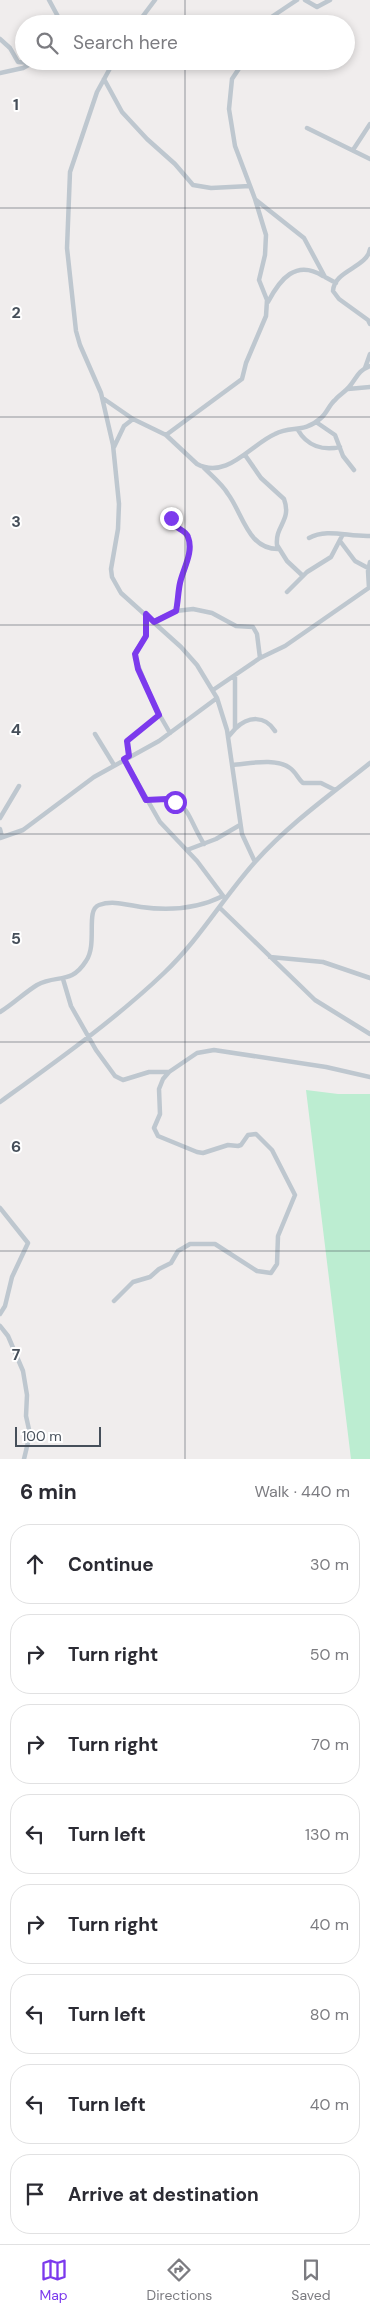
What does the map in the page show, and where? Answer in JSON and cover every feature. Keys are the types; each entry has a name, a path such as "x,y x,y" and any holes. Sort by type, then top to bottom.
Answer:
{"street":[{"path":"49,0 57,15"},
{"path":"144,15 155,0"},
{"path":"274,15 297,0"},
{"path":"305,0 317,7 330,0"},
{"path":"0,39 10,48 15,57"},
{"path":"0,73 15,70"},
{"path":"109,70 97,92 70,172 67,248 76,331 103,398 114,448 119,504 118,529 111,569 112,577 121,593 146,614 197,665 213,690 228,736 240,825 245,843 255,862"},
{"path":"238,70 232,79 229,101 233,137 266,235 265,255 260,280 267,303"},
{"path":"104,79 122,112 194,185 203,188 250,186"},
{"path":"353,150 370,124"},
{"path":"307,128 370,159"},
{"path":"255,199 304,238 325,277"},
{"path":"370,249 366,258 336,283 333,291 336,296 368,320 370,324"},
{"path":"166,434 242,379 246,363 265,320 267,303 277,284 292,272 310,271 336,283"},
{"path":"202,467 225,465 245,455 276,433 298,430 316,422 335,400 348,389 358,373 368,367 370,354"},
{"path":"348,389 370,388"},
{"path":"103,398 133,419 166,434 191,460 202,467 229,494 255,540 266,548 279,549"},
{"path":"114,448 124,426 133,419"},
{"path":"316,422 330,430 346,460 354,470"},
{"path":"298,430 314,446 329,449 340,447"},
{"path":"245,455 261,478 285,502 286,517 278,535 279,549 287,561 303,576"},
{"path":"171,516 172,524 186,534 189,542 188,559 180,584 176,611"},
{"path":"309,538 326,532 341,538 370,536"},
{"path":"341,538 355,561 368,568"},
{"path":"287,592 303,576 331,557 341,538"},
{"path":"213,690 260,658 285,646 370,588 368,568 370,562"},
{"path":"154,622 176,611 203,610 236,626 252,627 257,634 260,658"},
{"path":"146,614 146,636 136,651 135,658 159,715 170,733"},
{"path":"235,675 235,729"},
{"path":"0,829 1,838 23,830 114,765 170,733 217,698"},
{"path":"129,756 127,741 159,715"},
{"path":"228,736 248,721 261,718 268,722 275,731"},
{"path":"95,734 114,765"},
{"path":"124,759 146,800 166,830 187,850 224,898"},
{"path":"232,765 258,763 282,765 288,767 303,783 321,783 335,790"},
{"path":"0,1102 89,1035 164,973 220,908 224,898 255,862 288,829 370,764"},
{"path":"0,818 18,786"},
{"path":"146,800 167,799 186,807 204,844"},
{"path":"187,850 204,844 240,825"},
{"path":"0,1012 42,983 75,975 89,958 93,941 91,914 99,905 116,903 142,908 184,908 207,904 224,898"},
{"path":"220,908 315,1000 370,1034"},
{"path":"270,957 324,962 370,978"},
{"path":"63,979 71,1006 104,1063 119,1079 129,1079 150,1072 169,1072"},
{"path":"114,1301 133,1282 150,1277 159,1269 171,1264 178,1251 190,1244 215,1244 258,1271 271,1273 277,1264 278,1236 295,1196 294,1190 287,1184 283,1169 272,1150 256,1134 248,1135 238,1146 228,1146 203,1153 191,1151 158,1136 155,1125 160,1114 159,1089 163,1079 169,1072 197,1053 214,1050 326,1067 370,1077"},
{"path":"159,1072 163,1079"},
{"path":"0,1210 28,1243 12,1277 5,1306 0,1314"},
{"path":"0,1326 8,1336 23,1371 27,1395 26,1416 30,1434 24,1459"}],"green space":[{"path":"306,1090 338,1094 370,1094 370,1459 351,1459"}],"route":[{"path":"171,518 172,524 188,536 190,548 180,584 176,611 164,615 154,622 146,614 146,636 135,654 138,669 159,715 127,741 129,756 124,759 146,800 167,799 175,802"}]}
